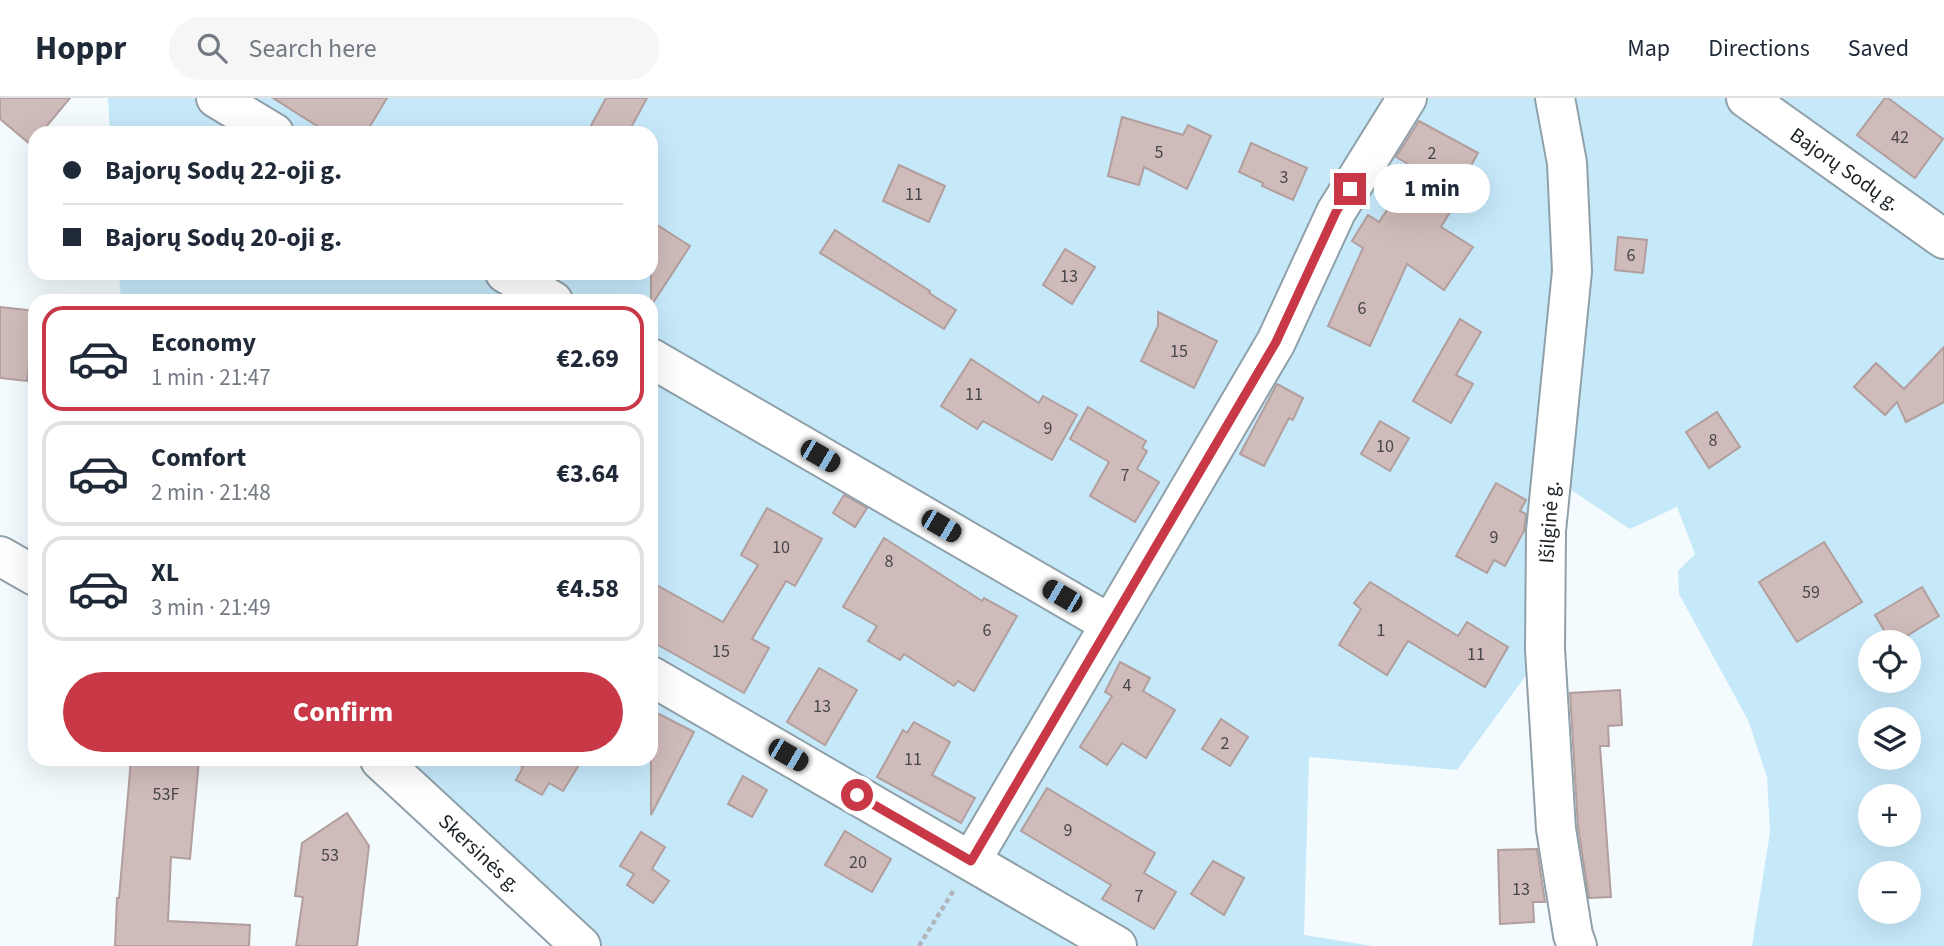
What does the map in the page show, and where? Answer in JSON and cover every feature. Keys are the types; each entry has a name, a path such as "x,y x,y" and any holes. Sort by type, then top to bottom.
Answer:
{"street":[{"path":"216,98 262,126"},
{"path":"971,861 1276,342 1336,212 1406,98"},
{"name":"Išilginė g.","path":"1555,98 1567,163 1572,271 1546,531 1545,649 1556,829 1577,946"},
{"name":"Bajorų Sodų g.","path":"1746,98 1944,239"},
{"path":"517,280 541,294"},
{"path":"658,362 1110,624"},
{"path":"0,556 28,572"},
{"path":"658,680 1118,946"},
{"name":"Skersinės g.","path":"386,766 581,946"}],"path":[{"path":"919,946 971,861"}],"shaded area":[{"path":"108,98 1944,98 1944,946 1752,946 1770,832 1767,777 1749,722 1679,594 1678,571 1695,554 1677,507 1630,529 1550,476 1545,649 1457,770 1309,757 1304,935 1373,946 556,946 362,766 658,766 658,294 120,294 120,280 658,280 658,126 110,126"}],"building":[{"path":"0,98 70,98 47,126 28,126 28,142 0,119"},
{"path":"273,98 387,98 370,126 317,126"},
{"path":"606,98 647,98 632,126 591,126"},
{"path":"1885,98 1943,139 1915,178 1857,135"},
{"path":"1122,117 1183,135 1188,125 1211,136 1187,189 1144,167 1139,185 1108,176"},
{"path":"1419,121 1478,153 1448,207 1452,209 1441,227 1473,247 1444,290 1407,264 1370,346 1328,326 1363,248 1352,241 1368,215 1379,222 1415,168 1396,157"},
{"path":"1251,143 1307,168 1293,200 1239,172"},
{"path":"899,165 945,186 929,222 883,201"},
{"path":"658,225 690,246 658,295 651,294 651,280 658,280"},
{"path":"835,230 956,310 944,329 820,253"},
{"path":"1618,237 1647,240 1643,273 1615,270"},
{"path":"1065,249 1095,267 1072,304 1043,285"},
{"path":"0,307 28,310 27,381 0,378"},
{"path":"1158,312 1217,341 1194,388 1141,361 1158,326"},
{"path":"1460,319 1481,332 1456,375 1473,384 1451,423 1413,401"},
{"path":"1944,347 1944,402 1906,422 1897,402 1885,415 1854,387 1876,363 1904,389"},
{"path":"971,359 1039,403 1043,396 1077,415 1052,460 983,421 977,429 941,406"},
{"path":"1277,384 1303,398 1293,420 1289,418 1264,466 1240,454"},
{"path":"1088,407 1146,441 1142,448 1147,451 1137,469 1159,482 1135,522 1090,496 1109,462 1070,439"},
{"path":"1717,412 1740,447 1709,468 1686,432"},
{"path":"1380,421 1409,438 1390,471 1361,454"},
{"path":"1496,483 1526,500 1520,511 1526,514 1524,531 1505,566 1494,560 1487,573 1456,556"},
{"path":"844,495 867,508 855,527 833,513"},
{"path":"767,508 822,539 795,586 786,581 752,639 769,648 744,693 658,645 658,586 723,622 758,565 741,555"},
{"path":"884,538 982,601 984,598 1017,616 974,691 958,681 954,686 904,654 900,660 868,641 877,626 843,607"},
{"path":"1824,542 1862,602 1797,642 1759,582"},
{"path":"1370,582 1458,636 1467,622 1508,647 1485,687 1408,641 1387,675 1339,645 1361,609 1354,603"},
{"path":"1922,587 1939,616 1916,630 1884,630 1875,615"},
{"path":"1120,662 1150,678 1143,691 1175,710 1146,758 1122,743 1107,765 1080,747 1112,696 1105,692"},
{"path":"819,668 857,690 825,745 787,722"},
{"path":"1620,690 1622,725 1608,726 1609,746 1600,746 1611,897 1589,898 1578,827 1570,693"},
{"path":"658,714 694,732 651,815 651,766 658,766"},
{"path":"1221,719 1248,737 1230,766 1202,749"},
{"path":"914,722 950,742 932,775 975,798 961,823 877,777 903,730 907,733"},
{"path":"130,766 198,766 190,859 171,857 168,921 250,925 249,946 115,946"},
{"path":"521,766 578,766 563,791 549,783 542,795 516,780"},
{"path":"743,776 767,790 752,817 728,804"},
{"path":"1047,788 1155,853 1144,873 1176,892 1154,929 1102,899 1111,885 1021,831"},
{"path":"347,813 369,846 357,946 296,946 303,897 295,896 302,843"},
{"path":"845,831 891,859 872,892 825,865"},
{"path":"641,832 665,847 652,869 669,881 653,903 627,885 634,874 620,866"},
{"path":"1537,849 1545,902 1533,902 1534,922 1500,924 1498,850"},
{"path":"1213,861 1244,878 1224,915 1191,894"}],"route":[{"path":"857,795 971,861 1276,342 1336,212 1350,189"}]}
